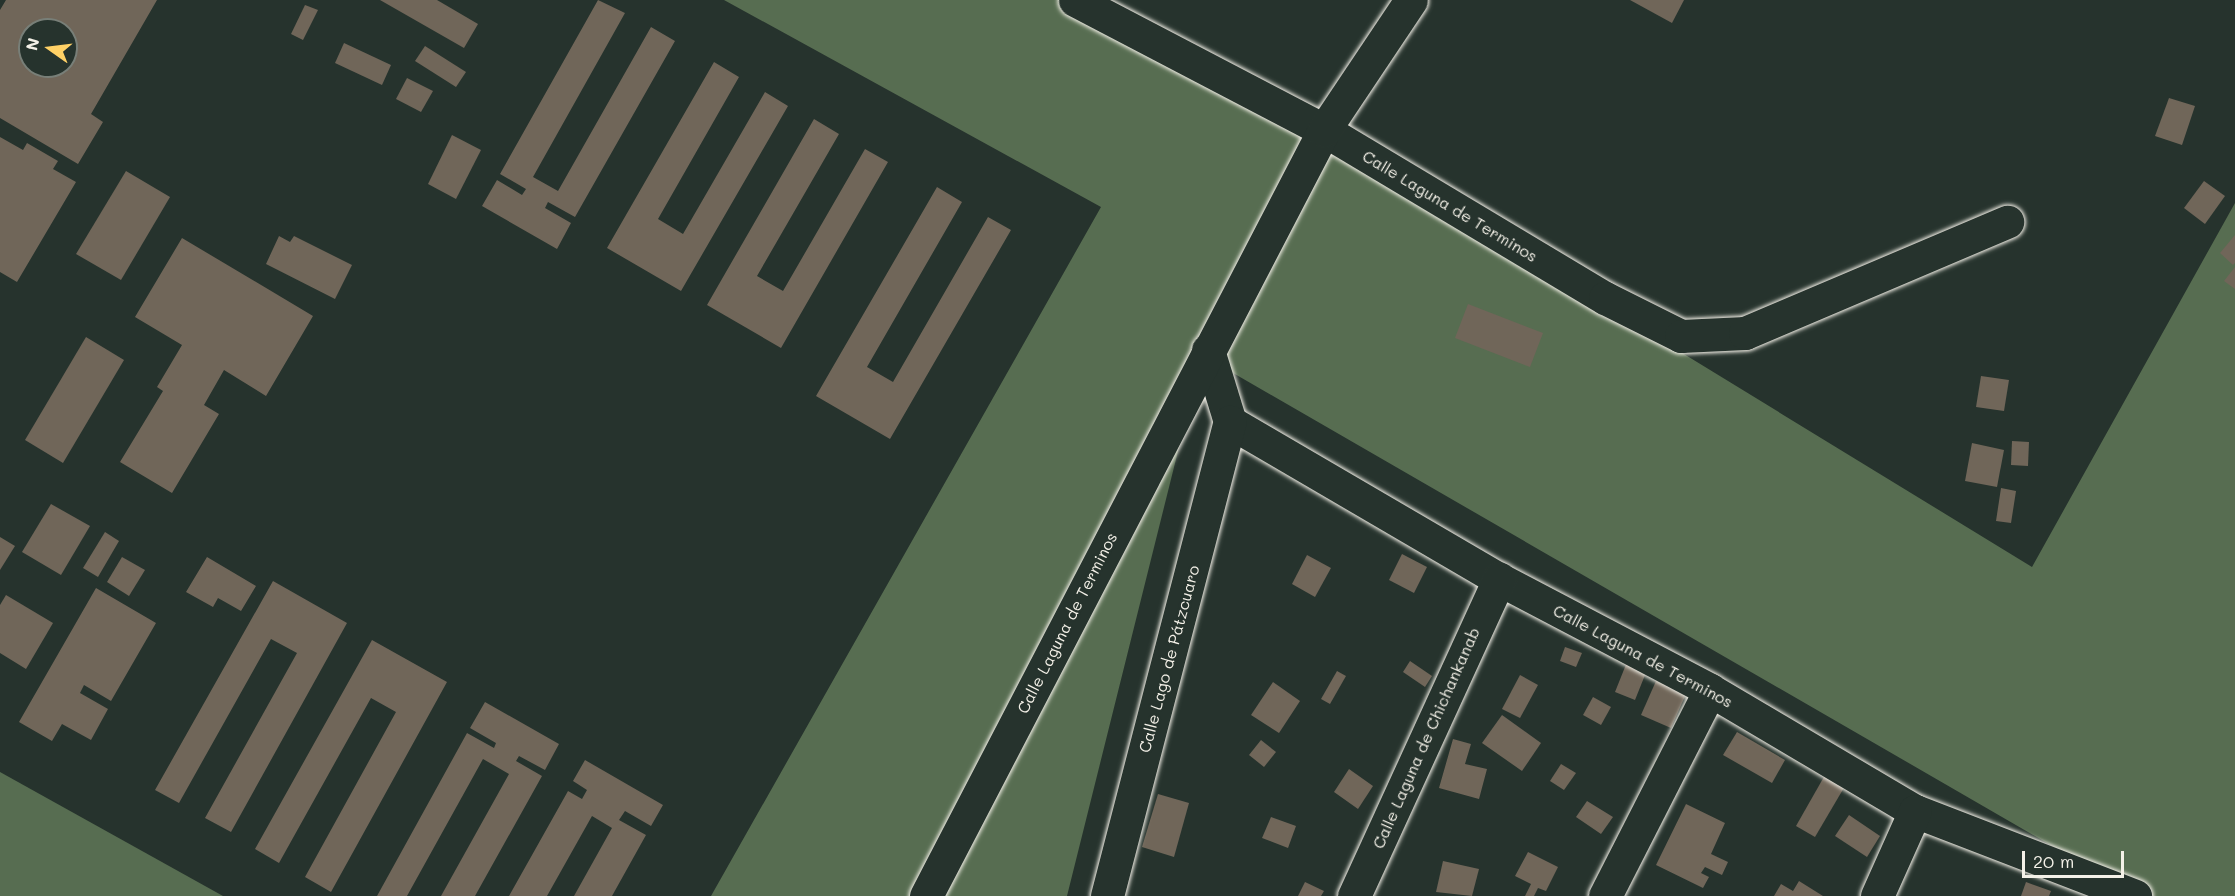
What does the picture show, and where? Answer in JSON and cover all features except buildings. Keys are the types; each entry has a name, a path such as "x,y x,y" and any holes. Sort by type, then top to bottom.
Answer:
{"street":[{"name":"Calle Laguna de Terminos","path":"1075,0 1324,130 1605,298 1681,336 1745,333 2007,222"},
{"path":"1324,130 1411,0"},
{"name":"Calle Laguna de Terminos","path":"926,896 1324,130"},
{"path":"1208,350 1230,422"},
{"name":"Calle Laguna de Terminos","path":"1230,422 1498,579 1710,690 1915,811 2135,896"},
{"name":"Calle Lago de Pátzcuaro","path":"1107,896 1230,422"},
{"name":"Calle Laguna de Chichankanab","path":"1354,896 1498,579"},
{"path":"1605,896 1710,690"},
{"path":"1877,896 1915,811"}],"green space":[{"path":"724,0 1105,0 2032,567 2235,203 2235,896 2139,896 1202,355 1067,896 711,896 1101,207"},
{"path":"0,772 223,896 0,896"}]}
